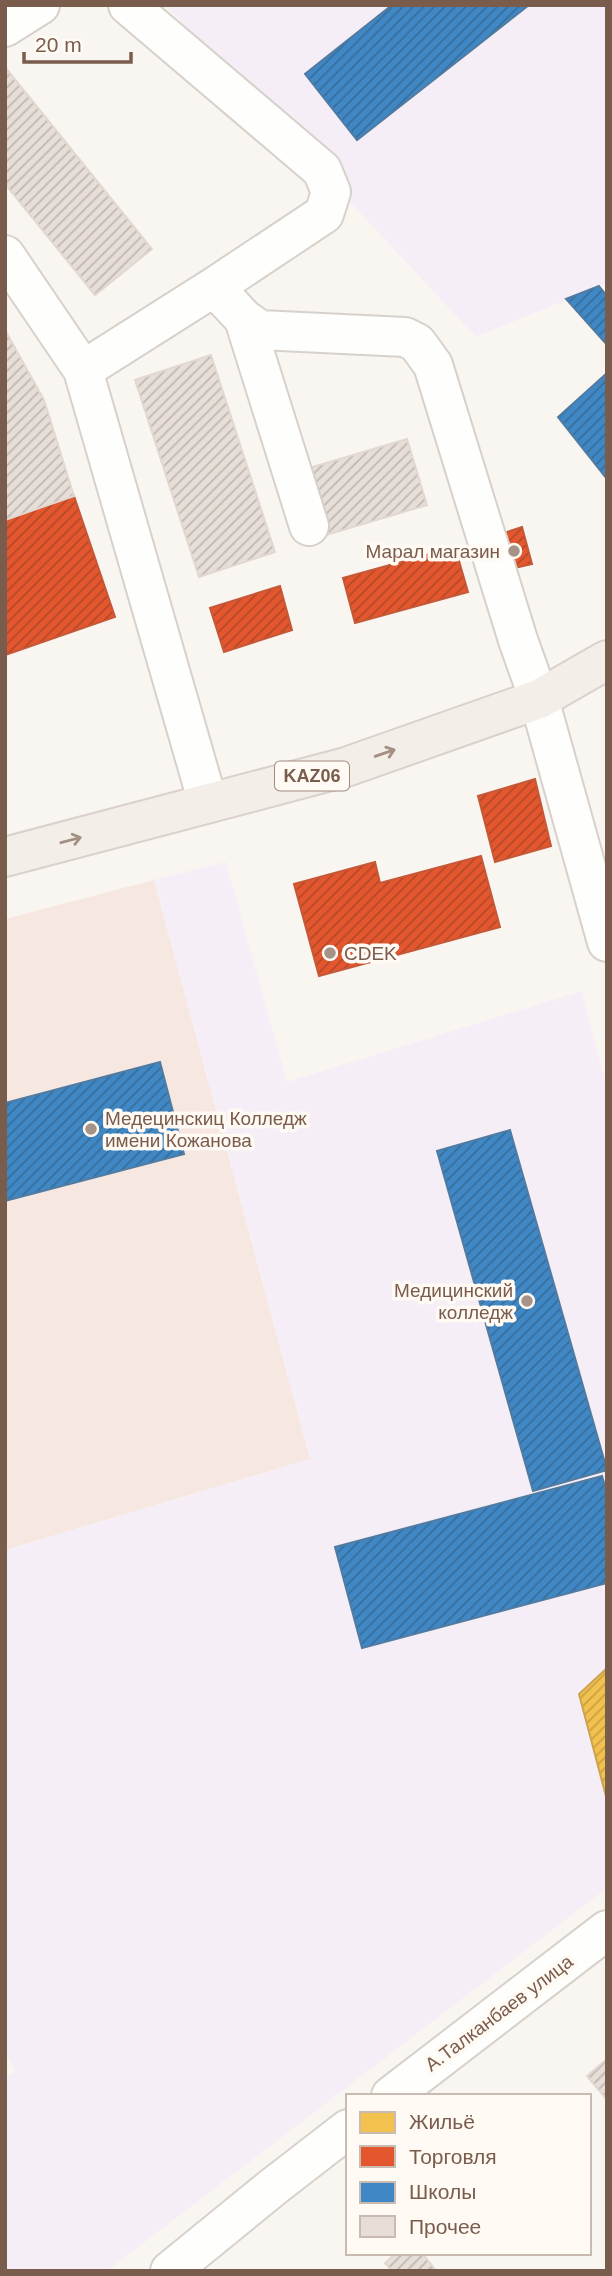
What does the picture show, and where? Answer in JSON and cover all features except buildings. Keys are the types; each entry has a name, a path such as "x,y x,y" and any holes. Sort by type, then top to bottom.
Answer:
{"main road":[{"name":"KАZ06","path":"5,857 346,767 539,699 607,660"}],"street":[{"path":"5,26 40,5"},
{"path":"83,370 324,214 331,192 322,170 128,5"},
{"path":"5,255 83,370 208,803"},
{"path":"214,287 244,319 260,330 405,337 417,343 433,365 518,640 539,699 607,942"},
{"path":"244,319 309,526"},
{"name":"А.Талканбаев улица","path":"394,2094 607,1930"},
{"path":"170,2271 273,2186 346,2131"}],"shaded area":[{"path":"166,5 607,5 607,283 476,337"},
{"path":"226,862 287,1082 582,991 607,1089 607,1668 579,1694 607,1800 607,1888 107,2271 5,2271 5,2077 15,2072 5,2051 5,1550 310,1459 154,880"},
{"path":"154,880 310,1459 5,1550 5,919"}],"place":[{"name":"Марал магазин","path":"514,551"},
{"name":"CDEK","path":"330,953"},
{"name":"Медецинскиц Колледж имени Кожанова","path":"91,1129"},
{"name":"Медицинский колледж","path":"527,1301"}]}
